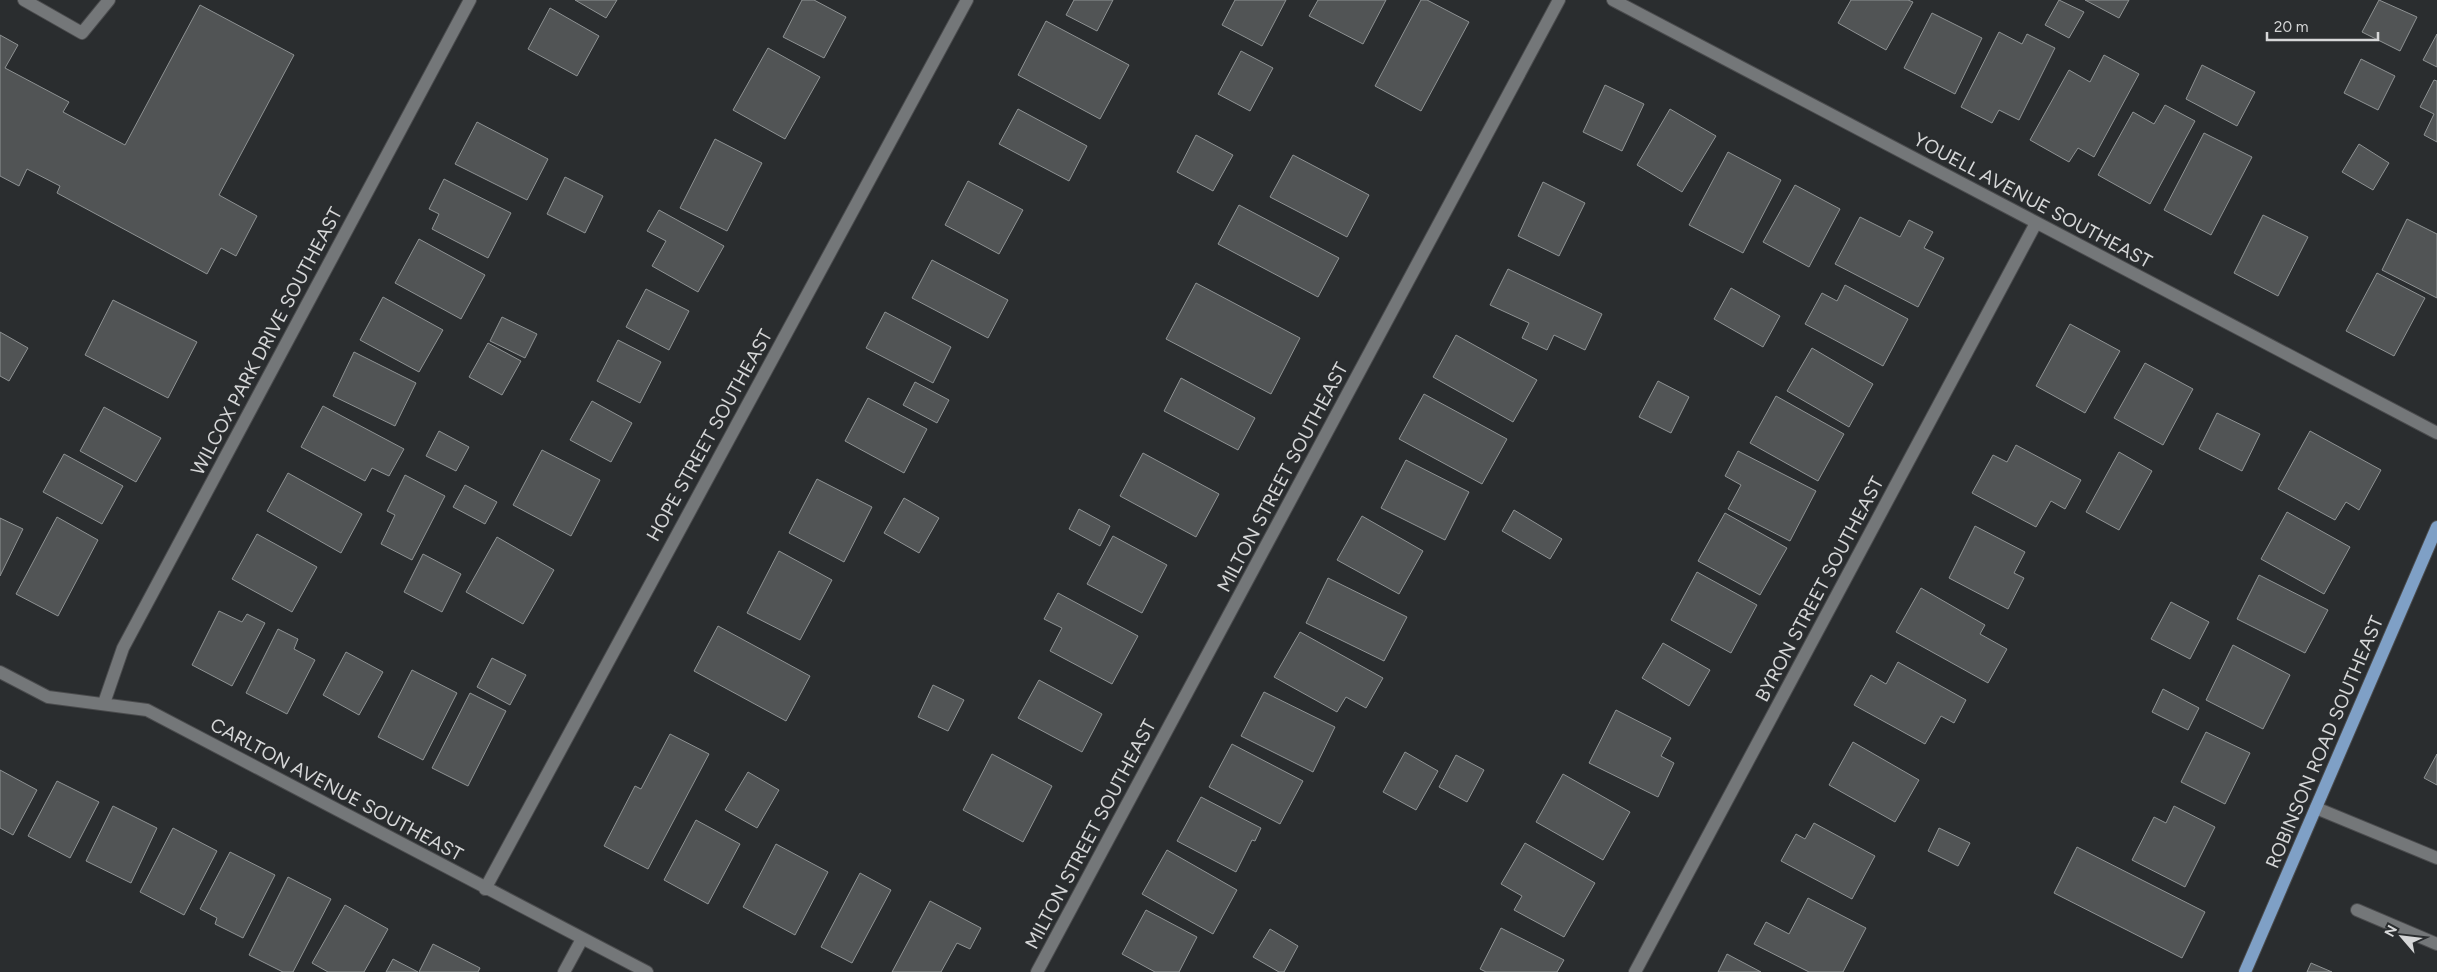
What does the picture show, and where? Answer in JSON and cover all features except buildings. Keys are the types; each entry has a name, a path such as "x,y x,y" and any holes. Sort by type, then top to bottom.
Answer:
{"main road":[{"name":"ROBINSON ROAD SOUTHEAST","path":"2245,972 2437,527"}],"street":[{"path":"24,0 82,33 109,0"},
{"name":"WILCOX PARK DRIVE SOUTHEAST","path":"104,703 123,648 470,0"},
{"name":"HOPE STREET SOUTHEAST","path":"485,889 967,0"},
{"name":"MILTON STREET SOUTHEAST","path":"1037,972 1560,0"},
{"name":"YOUELL AVENUE SOUTHEAST","path":"1613,0 2437,433"},
{"name":"BYRON STREET SOUTHEAST","path":"1635,972 2036,223"},
{"name":"CARLTON AVENUE SOUTHEAST","path":"0,672 48,697 147,710 485,889 647,972"},
{"path":"2316,808 2437,858"},
{"path":"2356,910 2437,944"},
{"path":"564,972 582,939"}]}
